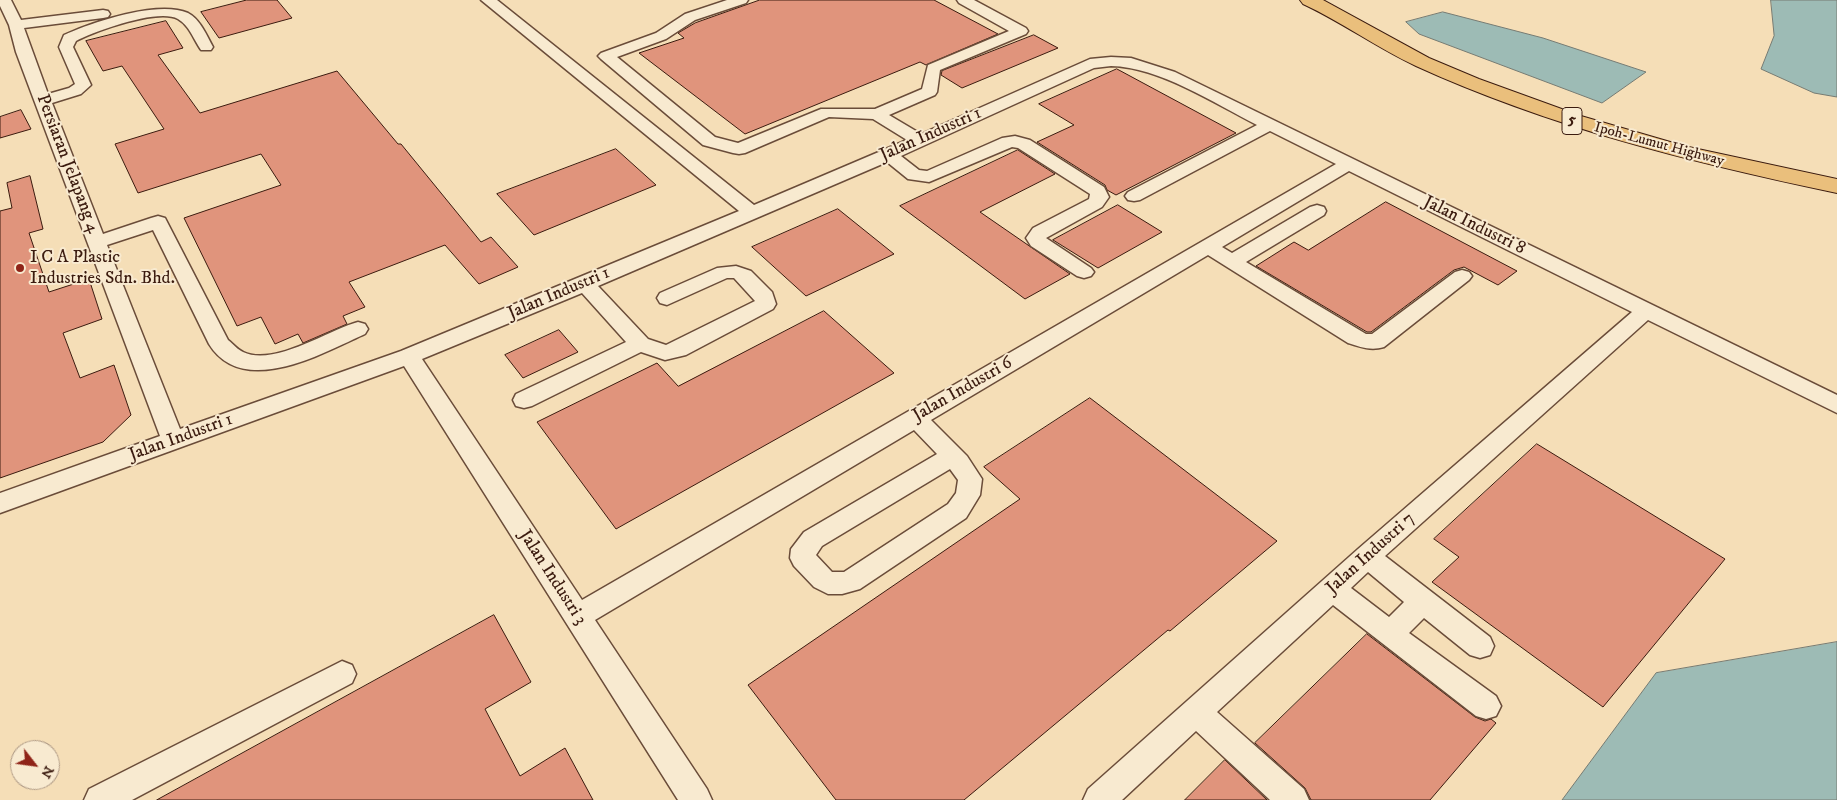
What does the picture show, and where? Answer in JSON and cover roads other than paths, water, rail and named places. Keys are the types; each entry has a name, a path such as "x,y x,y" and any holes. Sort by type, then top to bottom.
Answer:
{"highway":[{"name":"Ipoh-Lumut Highway","path":"1317,2 1371,35 1420,61 1492,91 1575,122 1720,161 1837,186"}],"street":[{"name":"Persiaran Jelapang 4","path":"4,0 16,25 43,101 173,441"},
{"path":"488,0 751,212"},
{"path":"741,0 690,17 661,36 606,56 709,141 739,149 827,112 877,114 929,92 933,68 1021,31 964,0"},
{"path":"43,101 75,91 83,85 66,47 70,38 85,29 159,11 174,11 184,16 206,47"},
{"path":"16,25 103,14"},
{"name":"Jalan Industri 1","path":"0,503 409,356 585,284 920,141 1090,64 1108,61"},
{"name":"Jalan Industri 8","path":"1108,61 1141,64 1155,69 1837,405"},
{"path":"877,114 920,141"},
{"path":"1134,196 1269,125"},
{"path":"888,154 914,175 929,177 1008,142 1015,141 1024,144 1098,191 1100,197 1096,203 1040,232 1036,238 1038,242 1084,272"},
{"name":"Jalan Industri 6","path":"577,617 1348,164"},
{"path":"1232,262 1317,211"},
{"path":"97,242 158,222 220,344 229,353 241,360 260,362 286,359 358,328"},
{"path":"1207,246 1355,338 1366,341 1376,342 1462,276"},
{"path":"585,284 640,344 665,352 678,350 766,304 765,297 744,275 736,272 724,272 667,298"},
{"name":"Jalan Industri 7","path":"1099,800 1367,557 1646,311"},
{"path":"524,400 640,344"},
{"name":"Jalan Industri 3","path":"409,356 696,800"},
{"path":"915,418 952,456 970,479 968,495 957,511 850,581 836,586 823,580 803,558 804,549 813,539 952,456"},
{"path":"1367,557 1480,646"},
{"path":"1332,589 1486,706"},
{"path":"1390,634 1423,601"},
{"path":"100,800 342,674"},
{"path":"1196,712 1293,800"}],"water":[{"path":"1771,0 1837,0 1837,97 1814,93 1761,69 1774,36"},
{"path":"1443,12 1543,38 1646,72 1602,103 1419,34 1406,22"},
{"path":"1837,642 1837,800 1562,800 1656,673"}],"place":[{"name":"I C A Plastic Industries Sdn. Bhd.","path":"20,268"}]}
